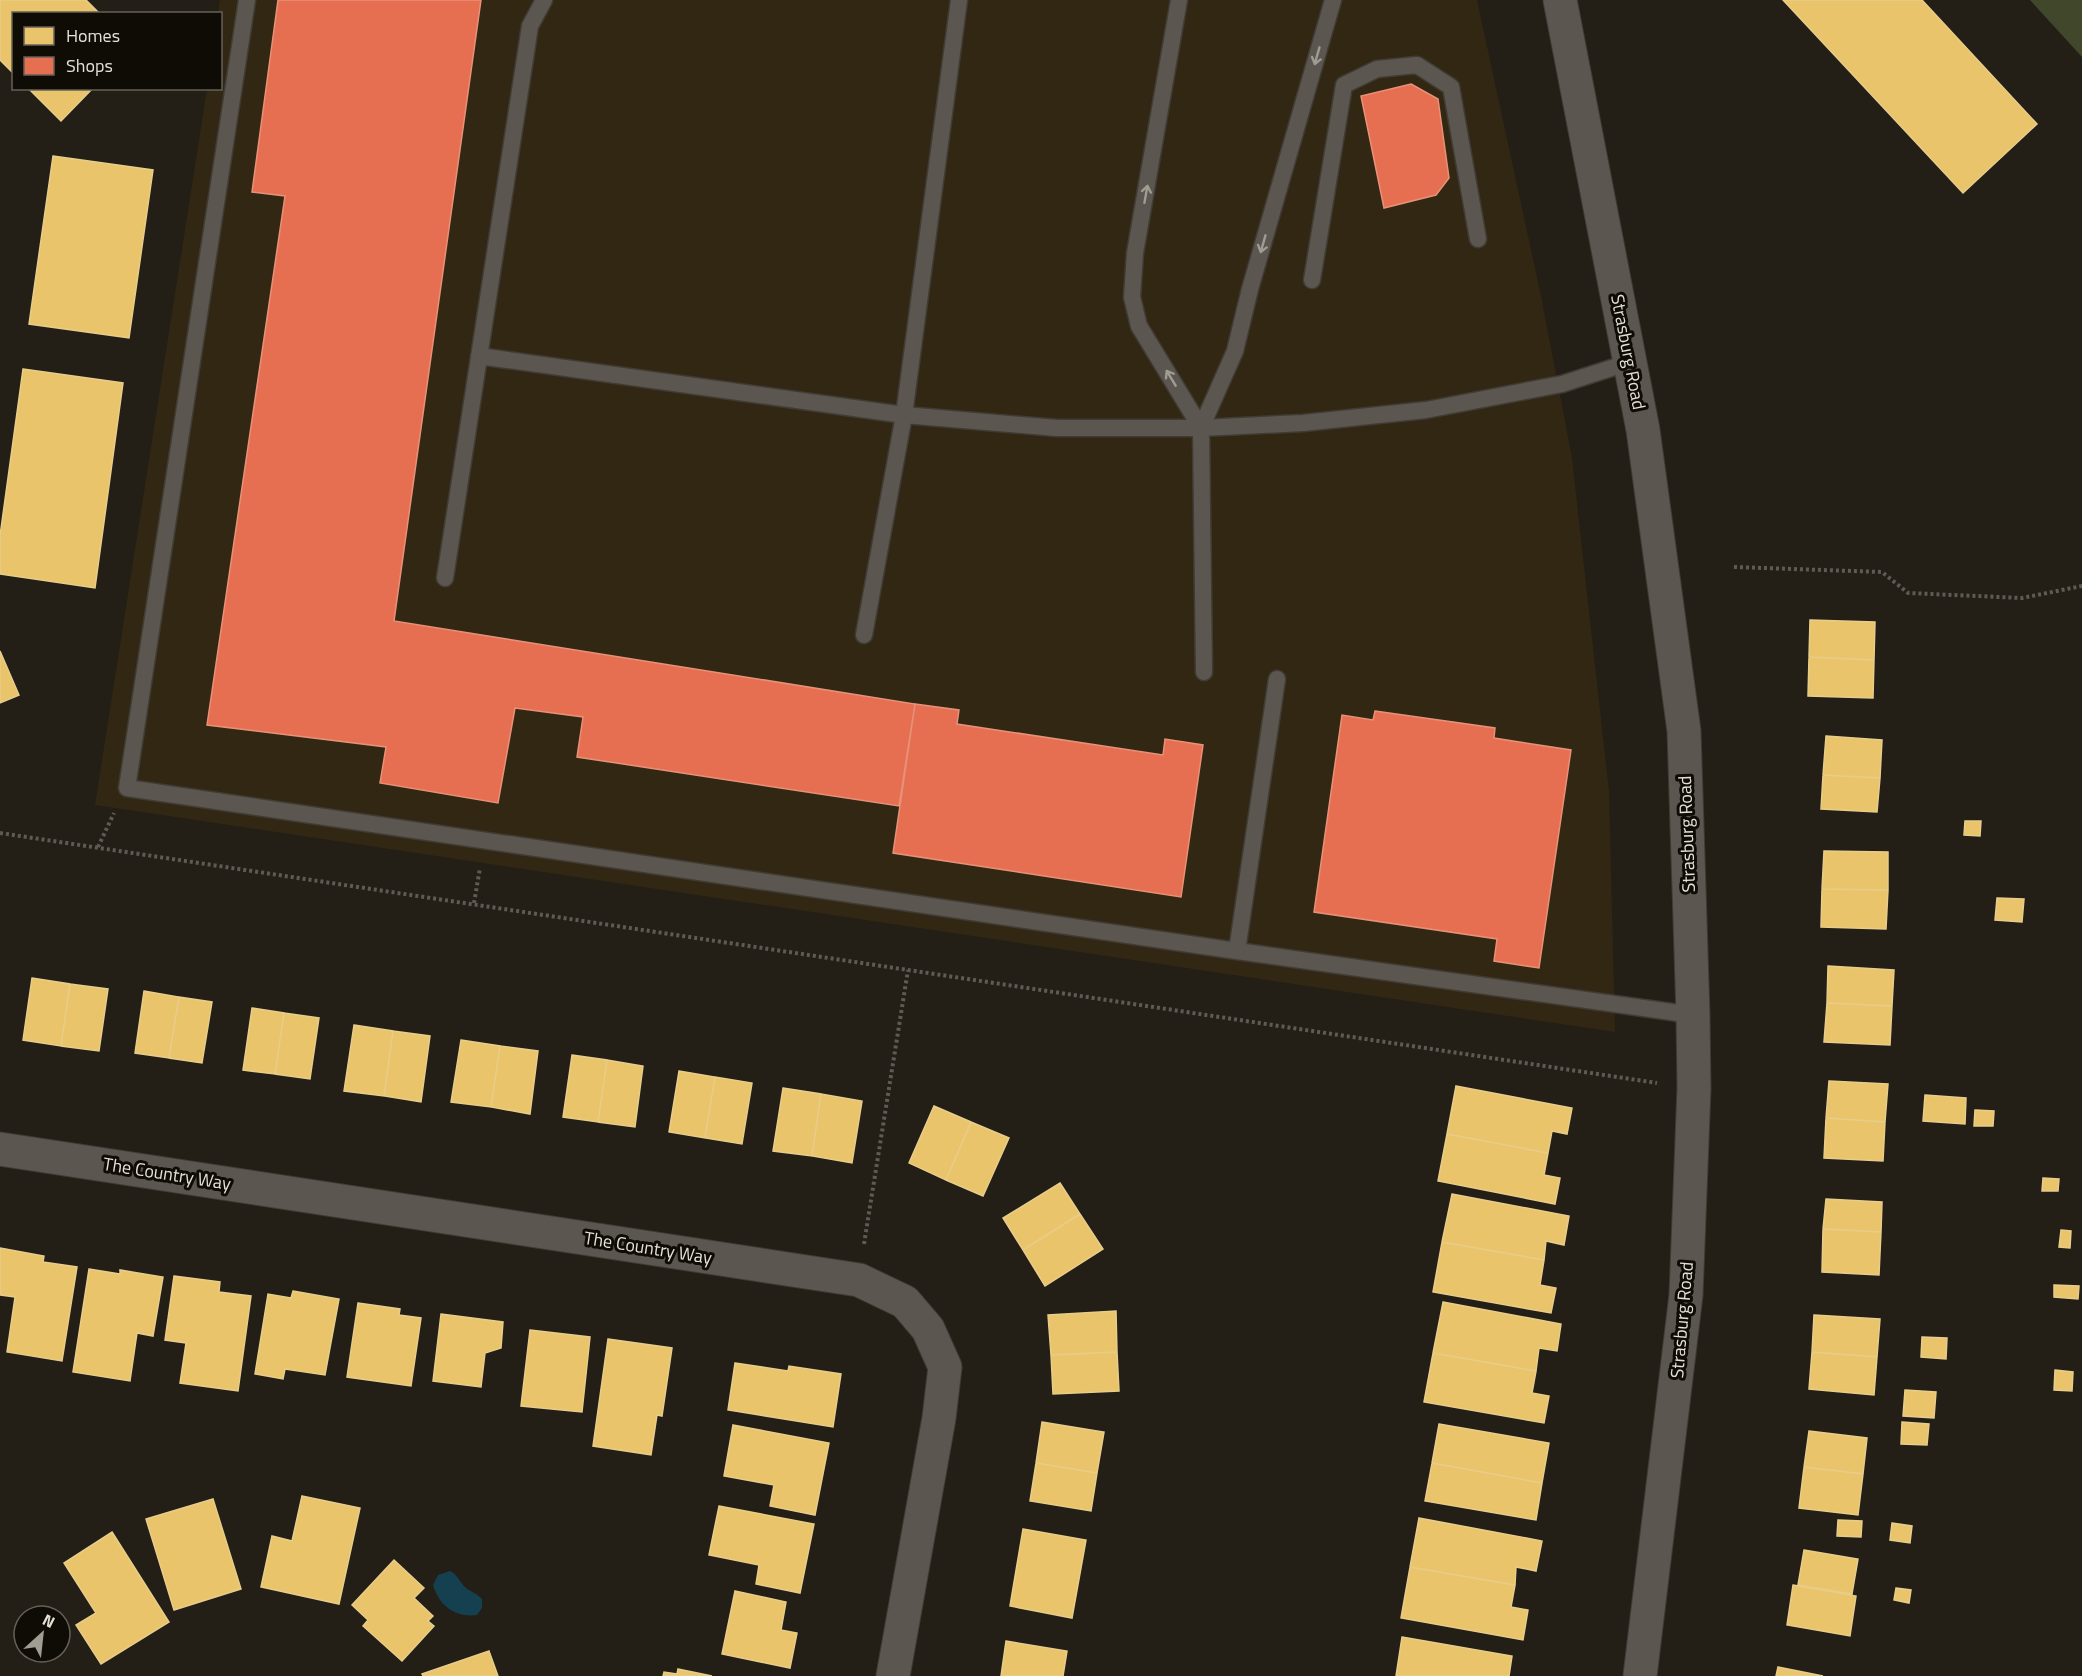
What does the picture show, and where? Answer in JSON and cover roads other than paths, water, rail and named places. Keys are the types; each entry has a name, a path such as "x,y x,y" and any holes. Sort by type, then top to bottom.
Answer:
{"street":[{"name":"Strasburg Road","path":"1560,0 1644,441 1684,731 1694,1088 1686,1295 1640,1676"},
{"name":"The Country Way","path":"0,1149 859,1280 905,1302 928,1329 945,1368 939,1418 893,1676"}],"lane":[{"path":"247,0 127,788 1237,951 1693,1015"},
{"path":"445,578 530,26 544,0"},
{"path":"864,635 904,415 958,0"},
{"path":"1179,0 1135,253 1132,297 1139,326 1201,428"},
{"path":"1204,672 1201,428 1235,351 1250,289 1333,0"},
{"path":"1312,280 1344,85 1377,69 1418,65 1451,87 1478,239"},
{"path":"479,356 904,415 1057,428 1201,428 1303,423 1426,410 1562,384 1630,362"},
{"path":"1237,951 1277,679"}],"water":[{"path":"450,1571 466,1588 482,1599 482,1608 477,1615 462,1615 449,1609 439,1599 433,1585 438,1575"}]}
